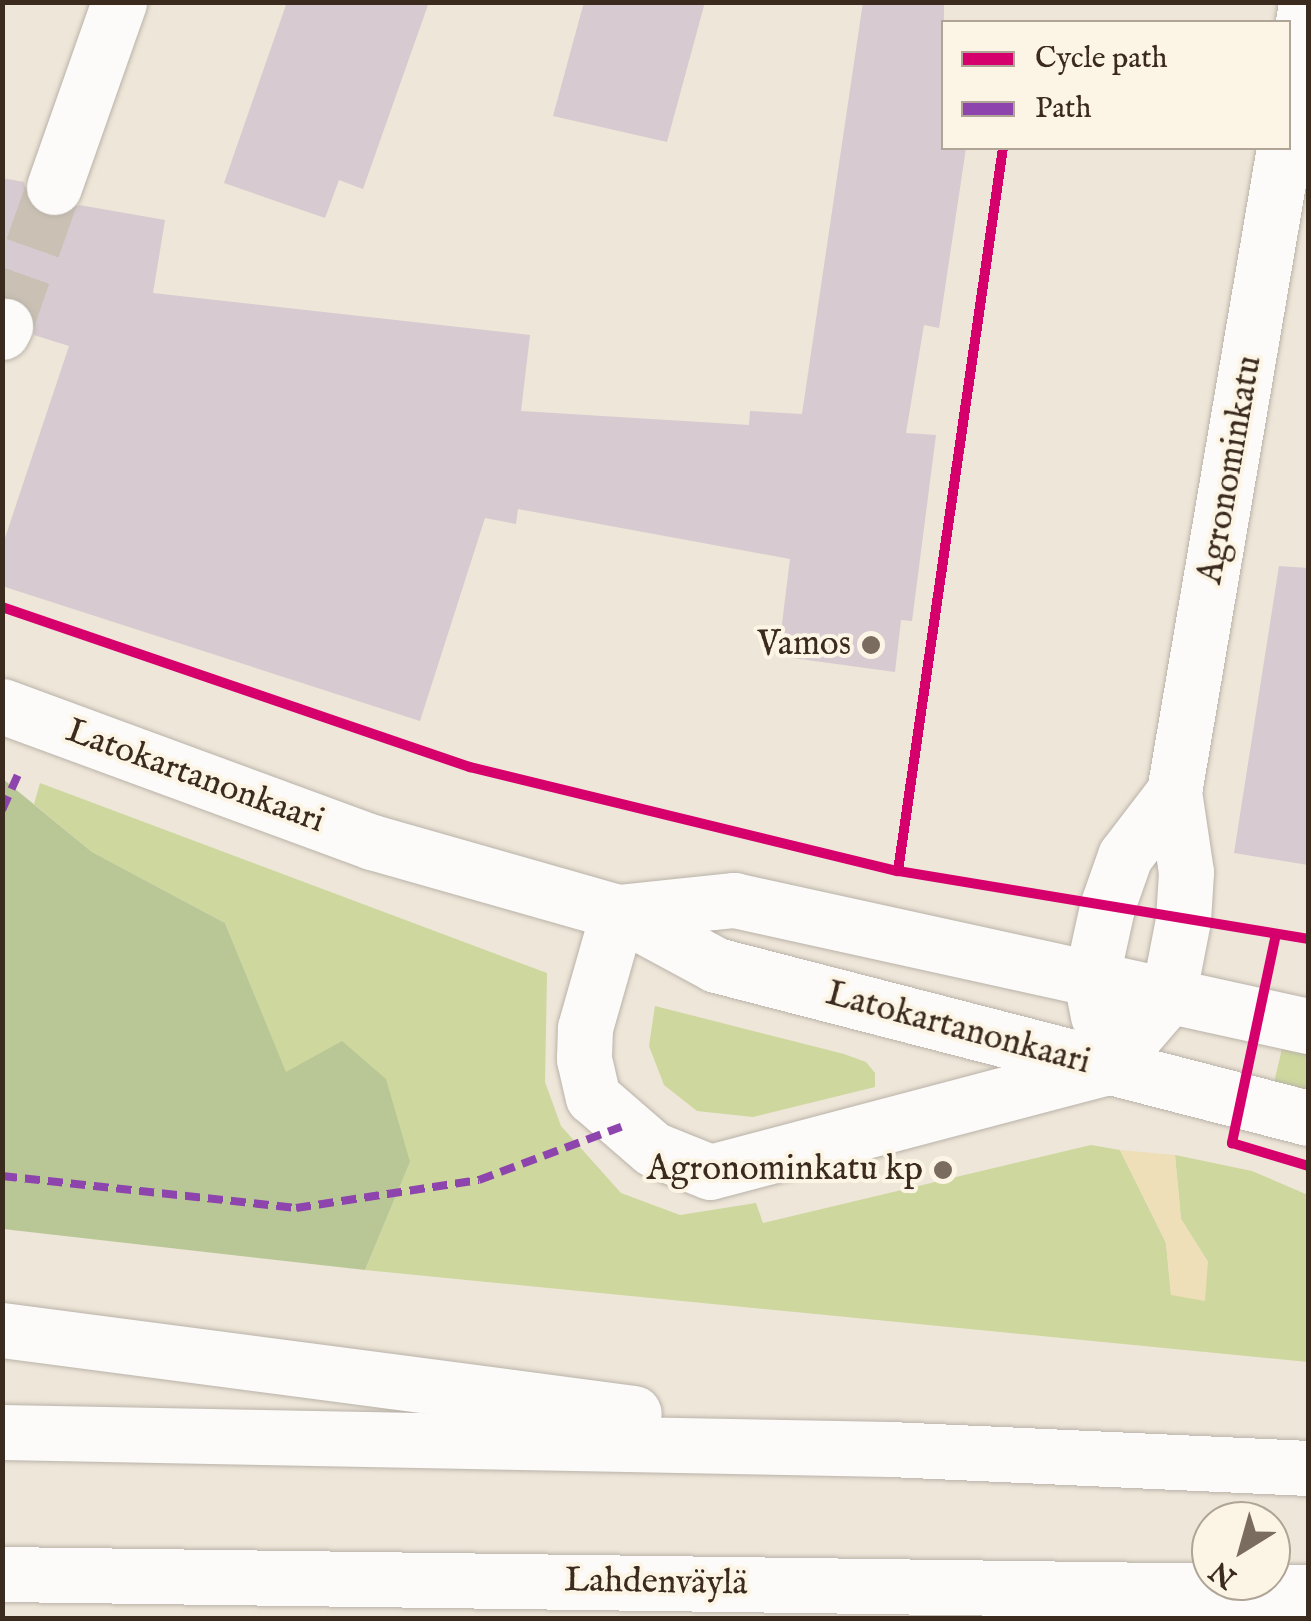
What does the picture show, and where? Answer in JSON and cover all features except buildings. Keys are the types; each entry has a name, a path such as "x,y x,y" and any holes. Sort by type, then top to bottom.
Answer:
{"main road":[{"path":"54,187 119,2"},
{"path":"1291,100 1306,2"},
{"name":"Agronominkatu","path":"1168,997 1186,872 1174,792 1284,150"},
{"name":"Latokartanonkaari","path":"2,706 372,842 618,912 716,965 1308,1118"},
{"name":"Agronominkatu","path":"1108,1068 1091,980 1125,856 1174,792"},
{"name":"Latokartanonkaari","path":"618,912 734,900 1308,1026"},
{"path":"618,912 586,1028 584,1059 592,1097 653,1149 710,1172 1108,1068 1168,997"},
{"path":"2,1330 890,1449"},
{"path":"2,1432 890,1449 1308,1468"},
{"name":"Lahdenväylä","path":"2,1574 1308,1592"}],"green space":[{"path":"3,779 92,852 225,923 286,1072 342,1041 386,1079 410,1162 365,1270 3,1229"},
{"path":"40,783 547,973 545,1082 561,1126 621,1193 680,1215 756,1203 763,1223 1091,1145 1120,1150 1166,1243 1171,1295 1208,1262 1181,1219 1175,1155 1252,1171 1308,1195 1308,1362 365,1270 410,1162 286,1073 225,923 92,852 34,804"},
{"path":"655,1006 866,1062 875,1073 875,1087 753,1117 697,1111 664,1085 649,1046"},
{"path":"1284,1040 1308,1045 1308,1094 1273,1087"}],"sand":[{"path":"1120,1150 1175,1155 1181,1219 1208,1262 1205,1301 1171,1295 1166,1243"}],"tunnel":[{"path":"5,326 54,187"}],"marked path":[{"path":"2,810 21,768"},
{"path":"2,1176 296,1208 479,1180 621,1127"}],"cycle path":[{"path":"898,871 1003,150"},
{"path":"2,607 470,767 898,871 1308,939"},
{"path":"1276,934 1232,1143 1308,1166"}],"place":[{"name":"Vamos","path":"871,645"},
{"name":"Agronominkatu kp","path":"943,1170"}]}
